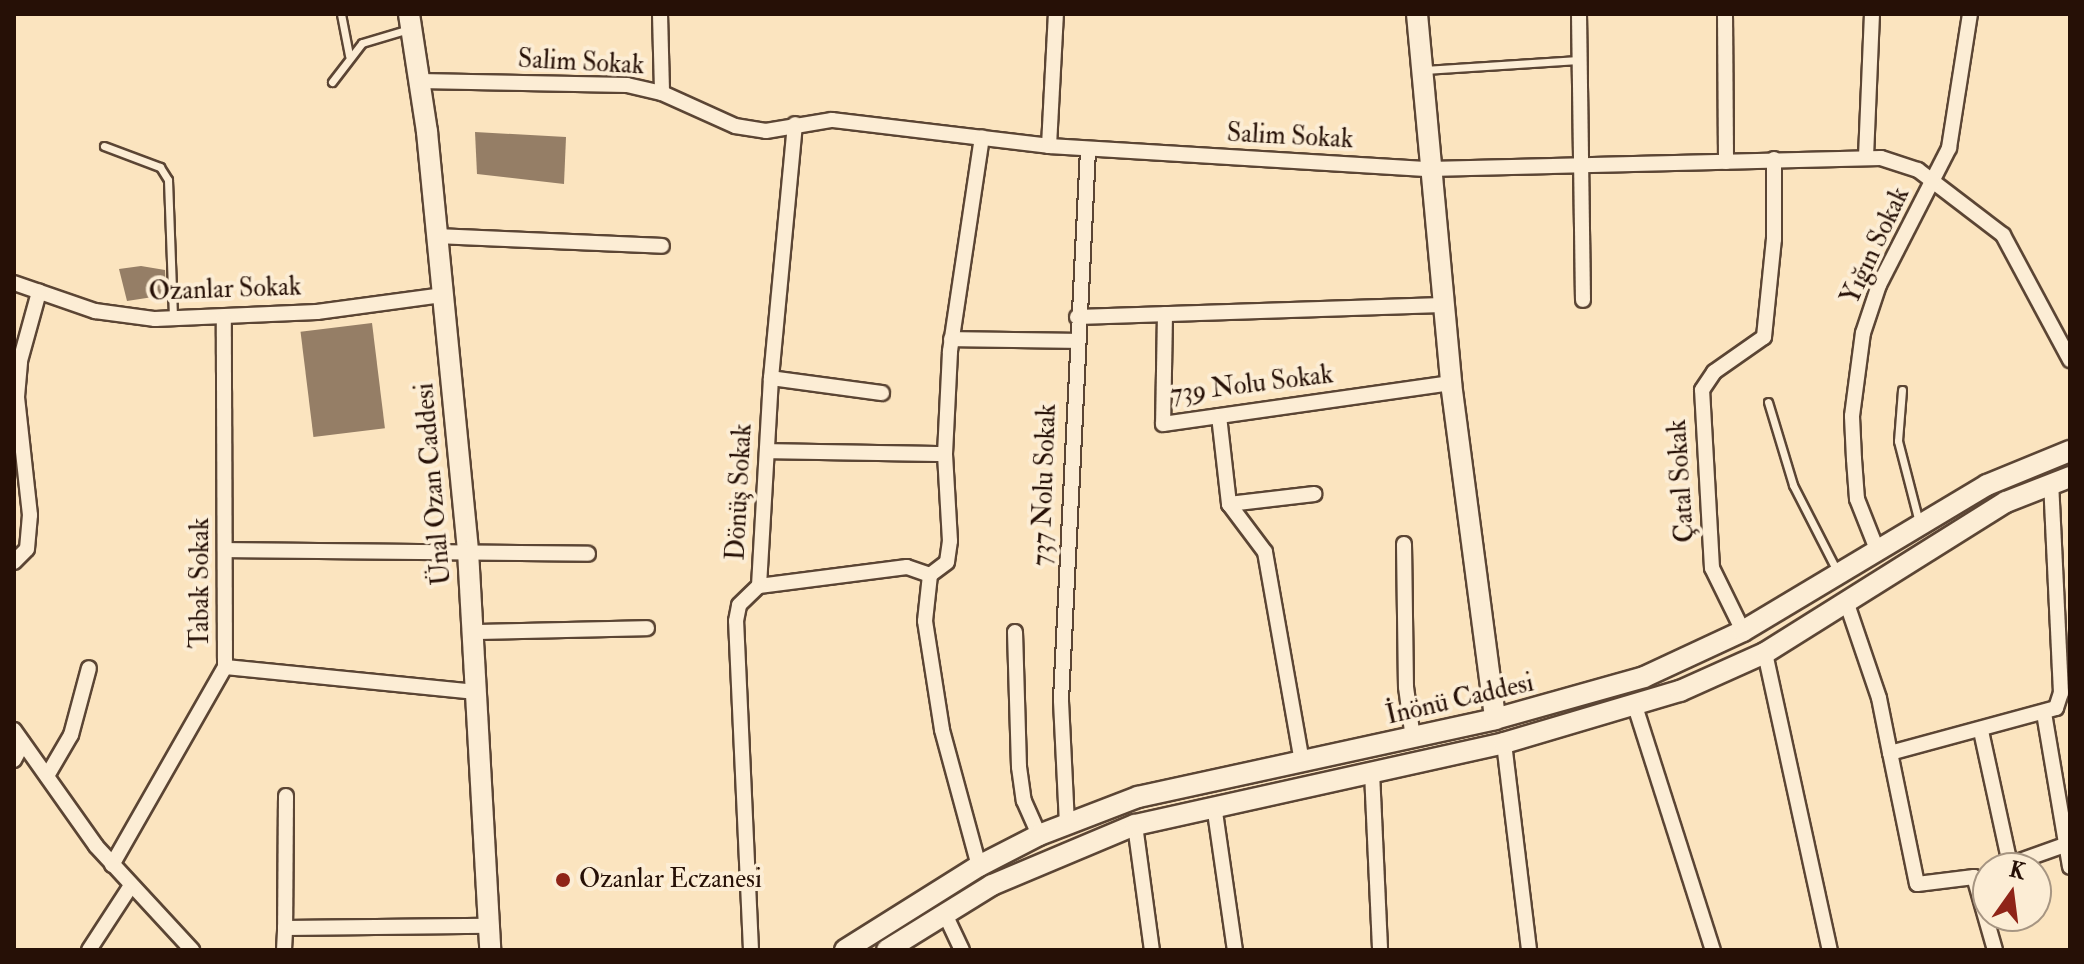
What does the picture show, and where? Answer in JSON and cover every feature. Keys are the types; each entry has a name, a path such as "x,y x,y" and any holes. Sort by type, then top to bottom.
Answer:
{"main road":[{"path":"1417,14 1451,383 1495,719"},
{"name":"Ünal Ozan Caddesi","path":"410,21 437,236 468,551 490,950"},
{"name":"İnönü Caddesi","path":"845,950 979,866 1039,835 1161,791 1413,739 1644,677 1743,631 1876,547 1987,485 2070,451"},
{"name":"İnönü Caddesi","path":"887,950 944,912 1039,862 1135,825 1504,743 1635,706 1765,653 2006,502 2060,480"}],"street":[{"path":"660,14 662,93"},
{"path":"1049,146 1056,14"},
{"path":"1579,14 1583,300"},
{"path":"1725,14 1726,162"},
{"path":"1866,157 1872,14"},
{"name":"Yığın Sokak","path":"1876,547 1857,499 1854,459 1852,416 1863,333 1879,285 1932,181 1956,124 1970,14"},
{"name":"Salim Sokak","path":"419,81 627,85 662,93 735,126 766,131 832,120 1049,146 1429,169 1581,168 1866,157 1903,164 1932,181 2003,235 2070,360"},
{"name":"Dönüş Sokak","path":"751,950 736,621 739,605 759,586 771,378 795,124"},
{"path":"979,866 942,730 925,621 930,575 947,562 950,541 945,454 951,339 982,137"},
{"name":"737 Nolu Sokak","path":"1067,824 1061,700 1077,317 1088,149"},
{"name":"Çatal Sokak","path":"1743,631 1712,568 1702,390 1714,372 1764,337 1773,254 1774,159"},
{"path":"437,236 662,246"},
{"name":"Ozanlar Sokak","path":"14,283 95,311 174,319 224,319 442,295"},
{"path":"14,562 27,549 30,515 19,432 19,373 39,292"},
{"path":"1077,317 1443,305"},
{"name":"739 Nolu Sokak","path":"1165,314 1163,424 1451,383"},
{"name":"Tabak Sokak","path":"112,865 225,667 224,319"},
{"path":"951,339 1076,341"},
{"path":"771,378 882,393"},
{"path":"1219,416 1229,504 1265,552 1302,761"},
{"path":"767,451 945,454"},
{"path":"1890,753 1981,731 2056,708 2061,693 2060,480"},
{"path":"1229,504 1314,494"},
{"path":"1404,544 1406,687 1413,739"},
{"path":"225,550 588,554"},
{"path":"759,586 907,567 930,575"},
{"path":"1846,601 1879,698 1917,884 1972,876"},
{"path":"474,632 647,628"},
{"path":"1015,632 1019,767 1024,801 1039,835"},
{"path":"1765,653 1830,950"},
{"path":"225,667 477,692"},
{"path":"47,776 71,735 89,668"},
{"path":"1635,706 1713,950"},
{"path":"2044,713 2070,867"},
{"path":"14,730 112,865 192,950"},
{"path":"1981,731 2003,852"},
{"path":"14,760 23,743"},
{"path":"1504,743 1529,950"},
{"path":"1372,772 1380,950"},
{"path":"284,950 286,796"},
{"path":"1214,805 1235,950"},
{"path":"1135,825 1152,950"},
{"path":"2045,852 2065,845"},
{"path":"89,950 130,887"},
{"path":"944,912 962,950"},
{"path":"285,928 488,926"}],"lane":[{"path":"341,14 349,55"},
{"path":"332,82 349,55 368,39 410,21"},
{"path":"1421,70 1579,60"},
{"path":"104,146 160,167 168,180 174,319"},
{"path":"1902,390 1898,441 1919,522"},
{"path":"1768,402 1793,485 1838,573"}],"building":[{"path":"475,132 566,137 564,184 477,174"},
{"path":"141,266 165,270 166,295 127,301 119,269"},
{"path":"372,323 385,428 313,437 301,332"}],"place":[{"name":"Ozanlar Eczanesi","path":"563,880"}]}
